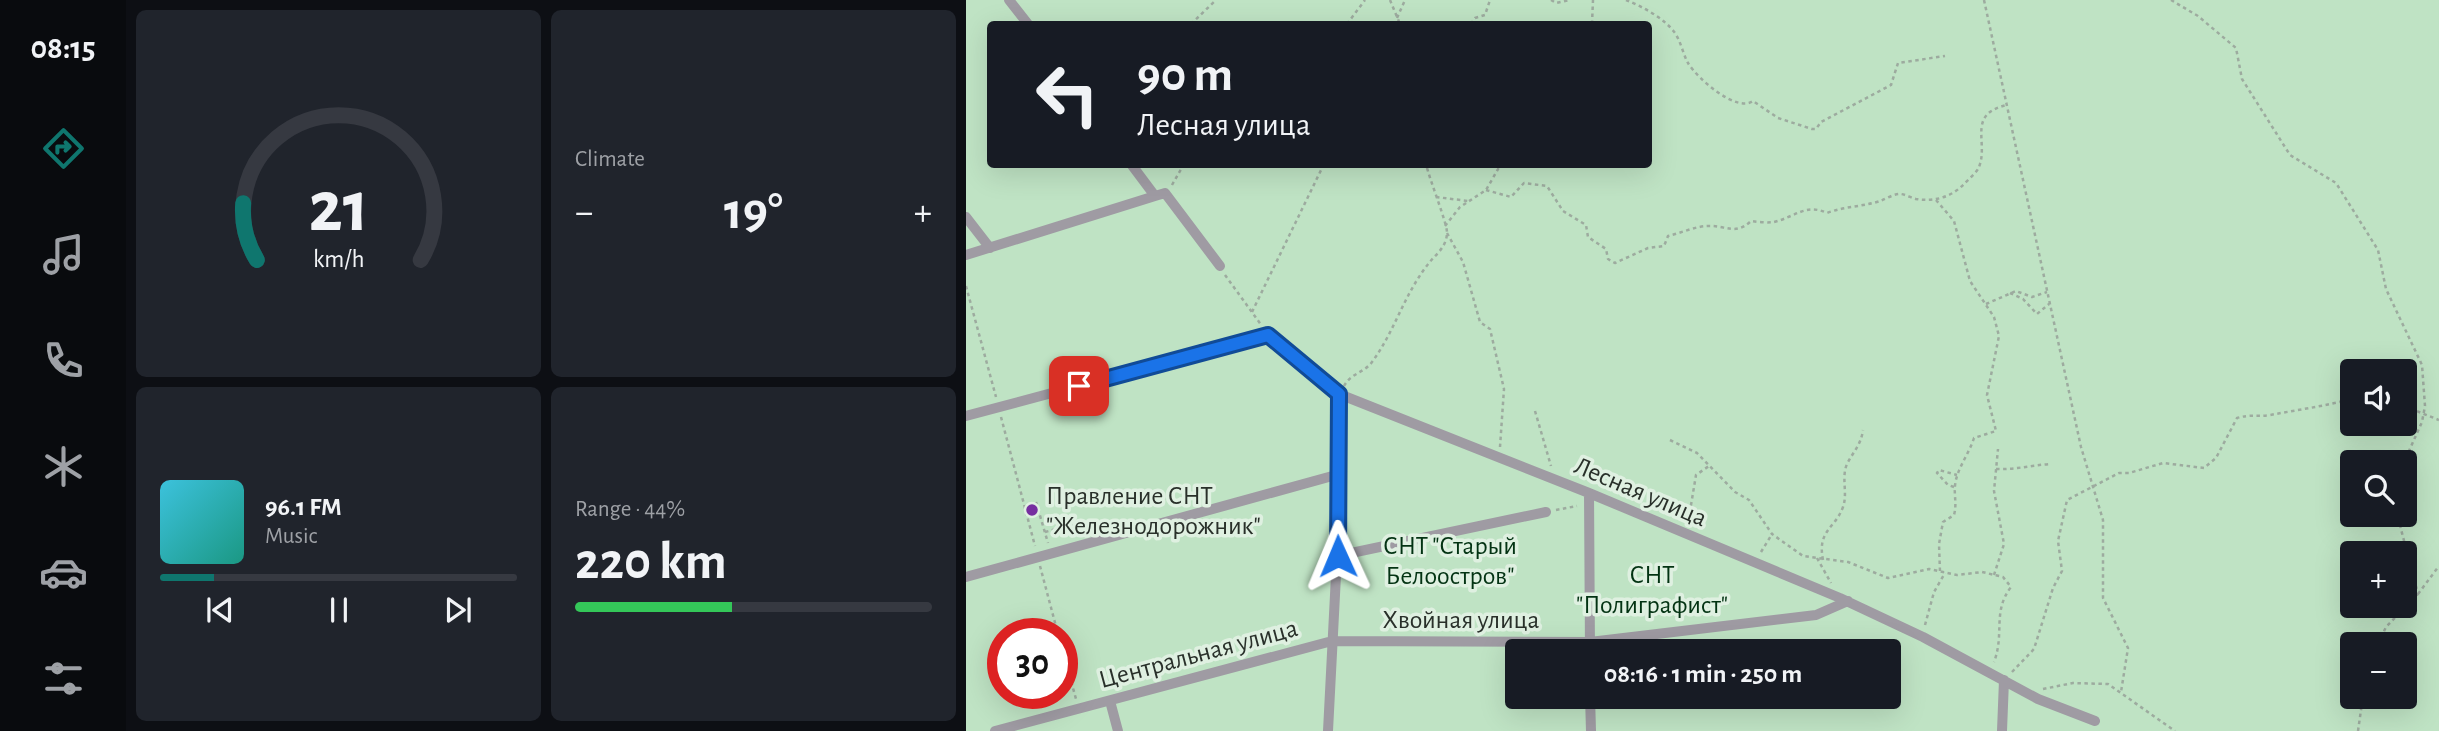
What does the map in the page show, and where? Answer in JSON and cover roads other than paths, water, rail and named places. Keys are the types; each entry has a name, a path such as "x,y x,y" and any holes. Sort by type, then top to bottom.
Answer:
{"street":[{"path":"1009,0 1026,21"},
{"path":"1134,168 1155,196"},
{"path":"966,256 1166,193 1220,266"},
{"path":"966,217 990,248"},
{"name":"Лесная улица","path":"966,416 1268,335 1339,394 1555,479 1589,498 1844,599 2030,694 2095,721"},
{"path":"1328,731 1338,556 1336,475 1339,394"},
{"path":"966,577 1336,475"},
{"path":"1589,498 1590,639"},
{"path":"1338,556 1546,512"},
{"name":"Хвойная улица","path":"1646,639 1816,615 1844,599"},
{"name":"Хвойная улица","path":"1332,641 1505,645"},
{"name":"Центральная улица","path":"995,731 1332,641"},
{"path":"2002,731 2004,680"},
{"path":"1110,701 1118,731"},
{"path":"1590,709 1591,731"}],"place":[{"name":"Правление СНТ \"Железнодорожник\"","path":"1032,510"}],"park label":[{"name":"СНТ \"Старый Белоостров\"","path":"1450,560"},
{"name":"СНТ \"Полиграфист\"","path":"1652,589"}]}
